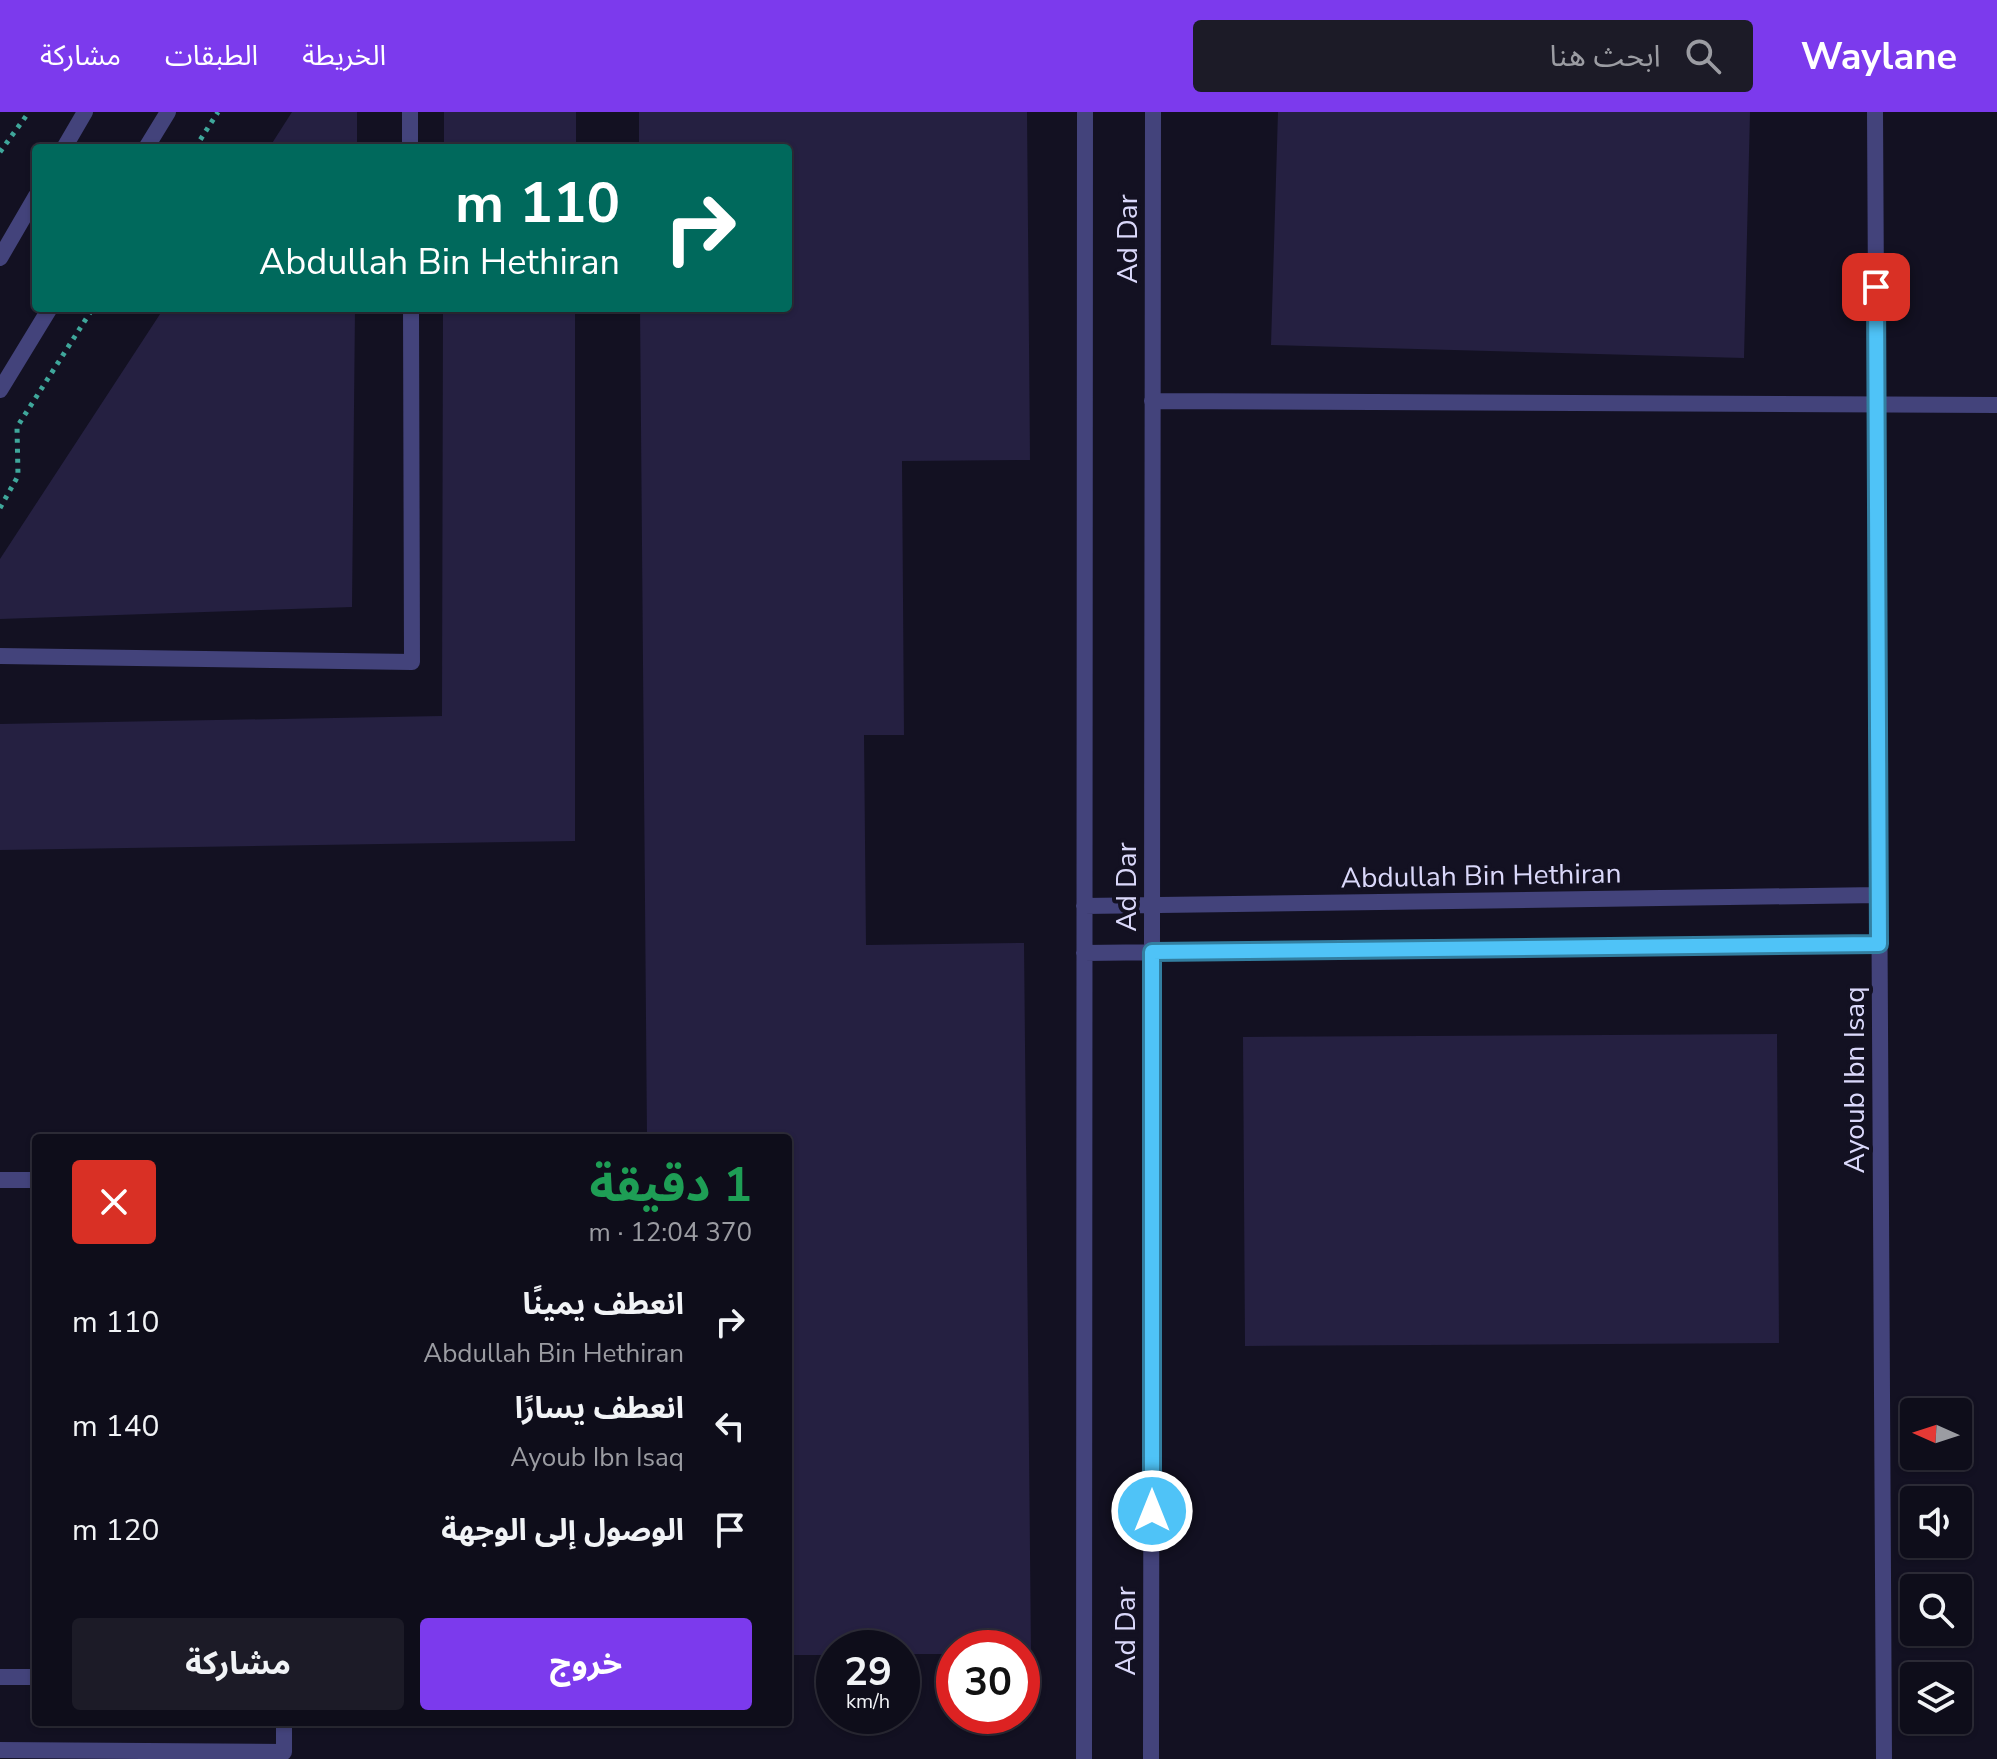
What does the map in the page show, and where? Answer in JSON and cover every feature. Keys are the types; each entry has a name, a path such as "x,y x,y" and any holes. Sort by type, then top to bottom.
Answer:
{"street":[{"path":"66,144 85,112"},
{"path":"148,144 168,112"},
{"path":"410,112 410,144"},
{"name":"Ad Dar","path":"1084,1759 1085,112"},
{"name":"Ad Dar","path":"1151,1759 1153,112"},
{"name":"Ayoub Ibn Isaq","path":"1875,112 1884,1759"},
{"path":"0,258 32,203"},
{"path":"0,390 48,312"},
{"path":"0,656 412,662 411,312"},
{"path":"1152,401 1997,405"},
{"name":"Abdullah Bin Hethiran","path":"1084,906 1879,895"},
{"path":"1084,953 1879,944"},
{"path":"0,1180 32,1180"},
{"path":"0,1677 32,1677"},
{"path":"0,1750 284,1752 284,1726"}],"path":[{"path":"0,152 29,112"},
{"path":"198,144 218,112"},
{"path":"0,508 18,476 17,427 90,312"}],"building":[{"path":"292,112 357,112 357,144 272,144"},
{"path":"444,112 576,112 576,144 444,144"},
{"path":"639,112 1027,112 1030,460 902,461 904,735 864,735 866,945 1024,943 1031,1630 936,1630 936,1654 920,1654 920,1630 816,1630 816,1655 792,1655 792,1134 647,1134 640,312 792,312 792,144 639,144"},
{"path":"1278,112 1750,112 1744,358 1271,345"},
{"path":"161,312 355,312 352,607 0,619 0,559"},
{"path":"443,312 575,312 575,841 0,850 0,724 442,716"},
{"path":"1777,1034 1779,1343 1245,1346 1243,1037"}],"route":[{"path":"1152,1511 1152,952 1879,944 1876,287"}]}
